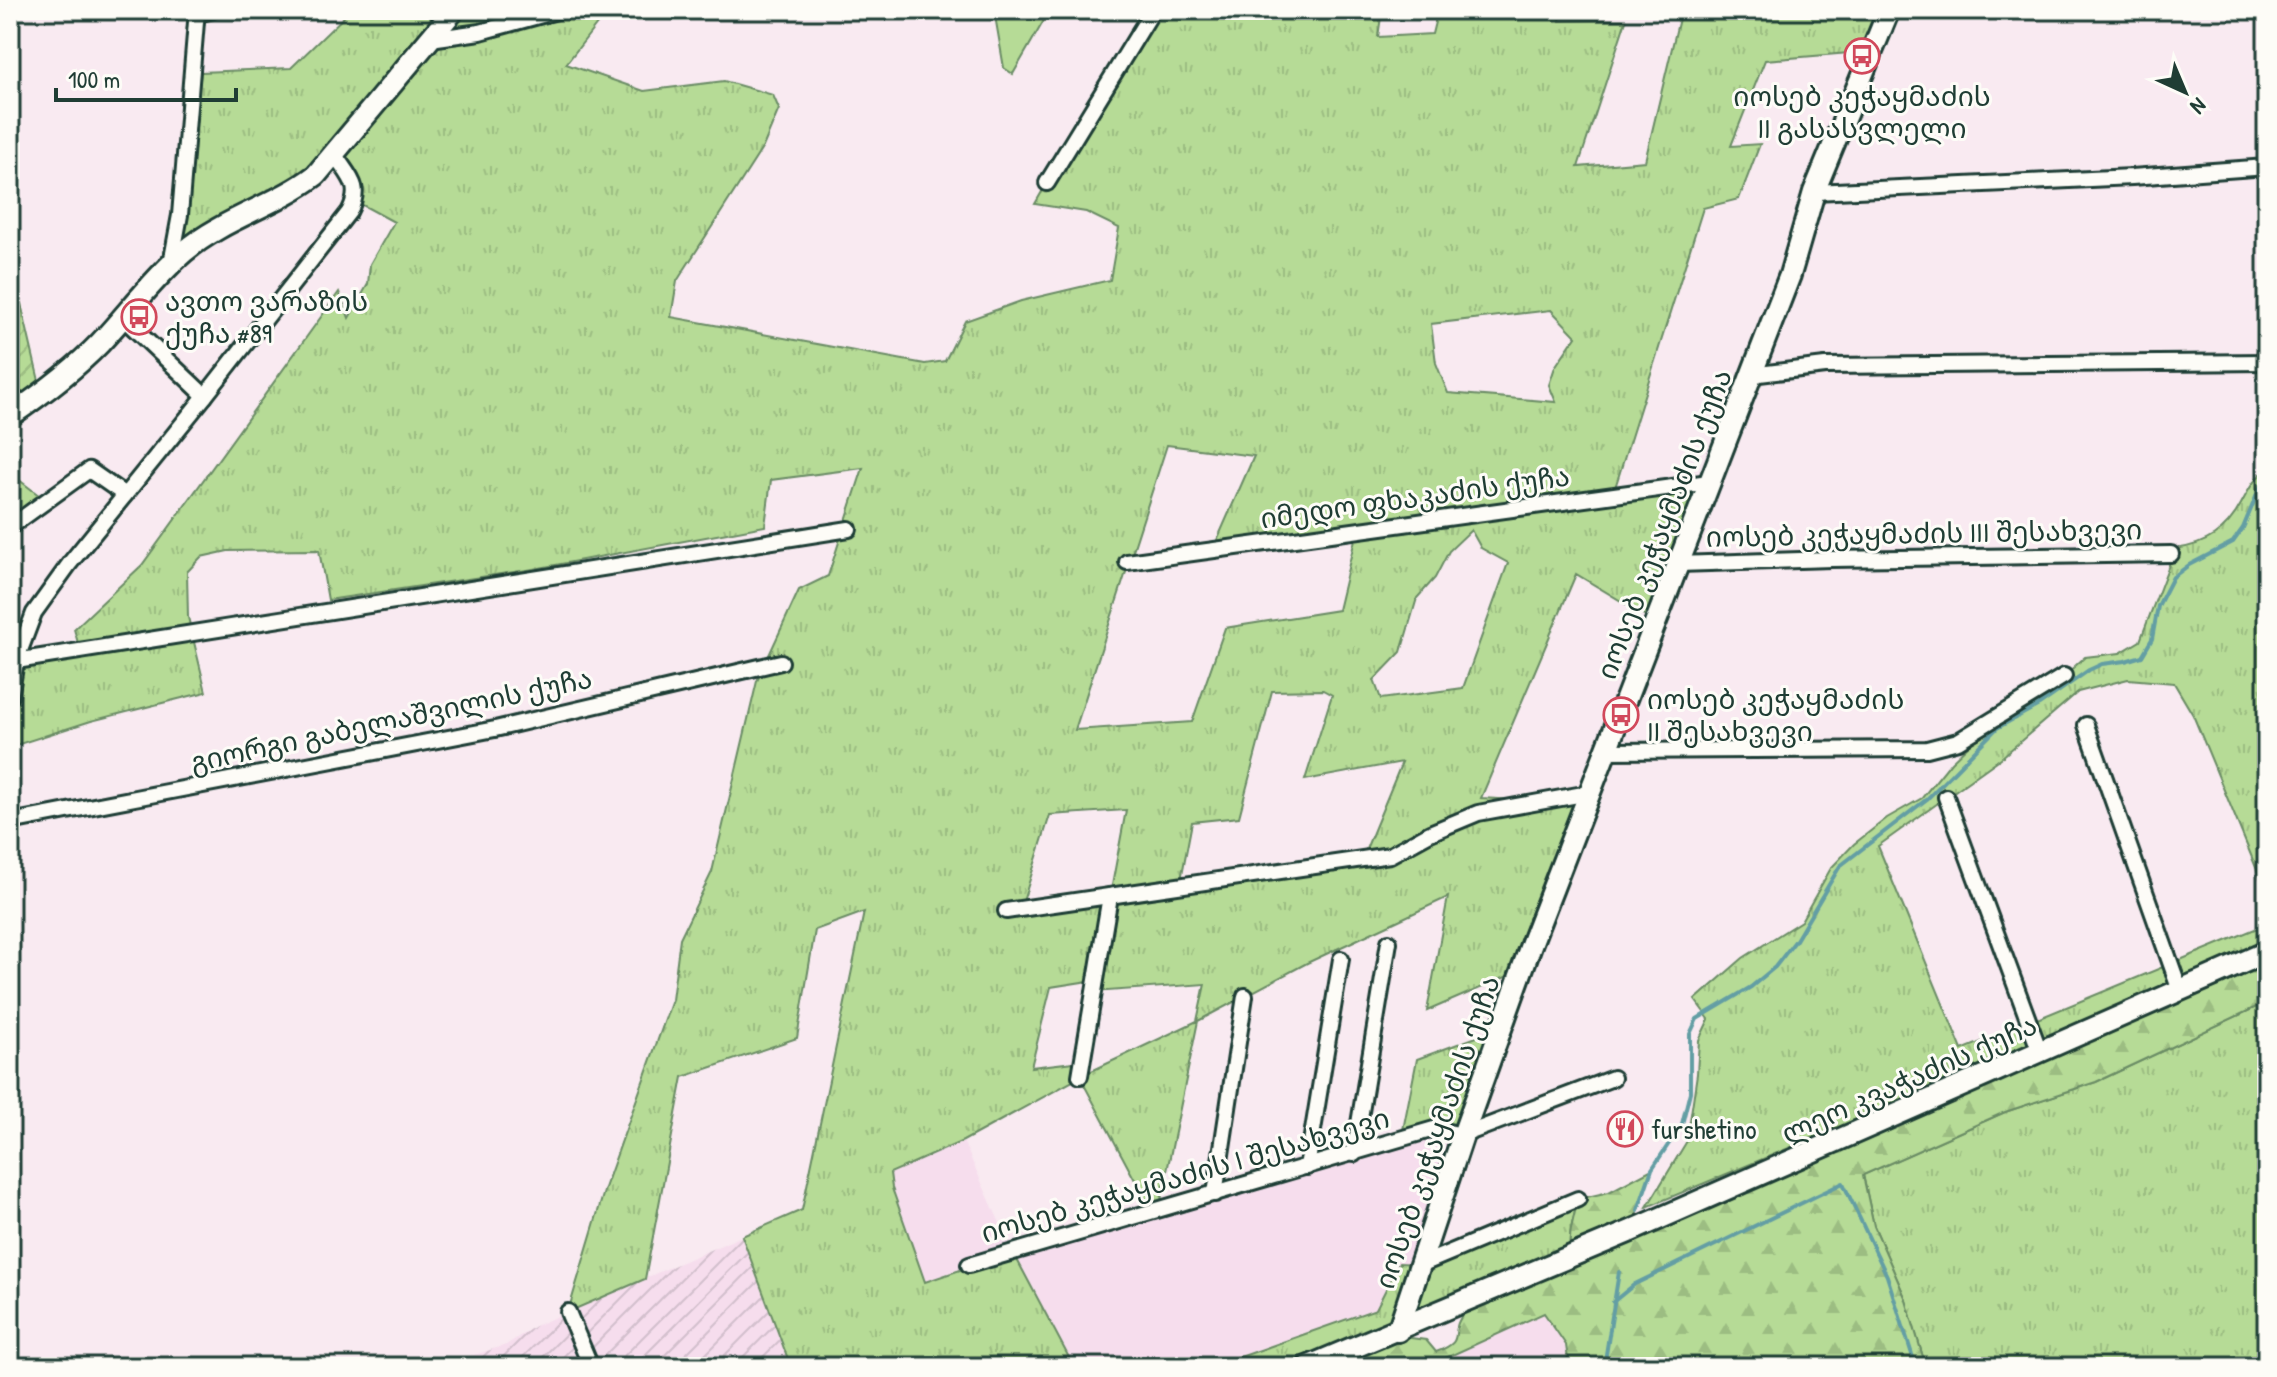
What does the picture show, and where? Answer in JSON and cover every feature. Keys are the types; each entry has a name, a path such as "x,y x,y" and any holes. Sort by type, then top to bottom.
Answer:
{"street":[{"path":"170,266 180,215 197,12 213,10"},
{"path":"10,416 60,381 170,266 210,233 258,206 299,189 316,175 454,10"},
{"path":"430,39 480,32 560,10"},
{"path":"1047,183 1153,10"},
{"name":"იოსებ კეჭაყმაძის ქუჩა","path":"1398,1331 1532,942 1790,275 1814,192 1889,10"},
{"path":"10,698 16,661 34,613 349,212 355,201 356,187 335,155"},
{"path":"1814,192 2132,177 2267,167"},
{"path":"123,318 205,396"},
{"path":"1751,375 1825,366 2267,362"},
{"path":"10,527 89,470 125,495"},
{"name":"იმედო ფხაკაძის ქუჩა","path":"1127,562 1709,482"},
{"path":"16,661 849,529"},
{"name":"იოსებ კეჭაყმაძის III შესახვევი","path":"1678,564 2171,554"},
{"name":"გიორგი გაბელაშვილის ქუჩა","path":"10,822 495,729 781,662"},
{"path":"1606,751 1927,749 1958,741 2064,676"},
{"path":"2086,725 2180,990"},
{"path":"1006,911 1390,855 1430,833 1478,813 1589,793"},
{"path":"1946,797 2040,1052"},
{"path":"1080,1076 1110,896"},
{"path":"1354,1154 1389,942"},
{"name":"ლეო კვაჭაძის ქუჩა","path":"1307,1367 1398,1331 2267,952"},
{"path":"1307,1167 1341,959"},
{"path":"1215,1194 1245,996"},
{"path":"1463,1135 1613,1078"},
{"name":"იოსებ კეჭაყმაძის I შესახვევი","path":"969,1265 1434,1129 1463,1135"},
{"path":"1420,1265 1578,1199"},
{"path":"568,1312 591,1367"}],"shaded area":[{"path":"1434,1129 1463,1135 1420,1265 1399,1264 1376,1309 1212,1367 1074,1367 1013,1252"},
{"path":"963,1141 1013,1252 925,1282 892,1188 890,1173"},
{"path":"742,1236 791,1367 436,1367 506,1345 535,1326"},
{"path":"1544,1312 1566,1345 1569,1367 1426,1367"}],"green space":[{"path":"351,10 441,10 307,170 289,186 180,243 201,72 291,68"},
{"path":"453,10 608,10 566,64 644,91 724,81 773,95 779,109 763,147 677,281 671,317 925,364 945,361 965,321 1021,301 1110,280 1119,228 1086,212 1035,204 1077,130 1154,10 1382,10 1378,37 1432,34 1438,10 1562,10 1560,21 1626,20 1578,167 1645,161 1681,10 1889,10 1873,51 1765,60 1731,146 1760,144 1739,199 1703,208 1614,491 1709,482 1656,622 1576,574 1481,798 1585,804 1522,970 1427,1011 1448,897 1307,963 1198,1021 1159,1210 1152,1212 1080,1077 963,1141 890,1173 892,1188 925,1282 1013,1252 1074,1367 791,1367 742,1236 802,1210 864,912 815,930 797,1038 683,1077 645,1279 568,1312 605,1188 672,1000 680,938 712,872 757,681 799,590 828,576 863,468 771,480 765,526 534,569 328,600 319,550 228,551 201,557 187,572 188,617 206,692 91,721 10,747 10,641 28,653 80,650 74,629 142,565 339,292 349,318 368,284 370,264 394,222 355,201 335,155","holes":["1551,310 1576,336 1555,367 1549,385 1556,402 1448,393 1436,363 1431,324","1167,445 1254,456 1210,556 1356,535 1338,610 1225,628 1192,722 1075,730","1471,530 1481,548 1508,563 1463,688 1381,699 1374,680 1401,652 1417,598 1435,578 1449,551","1323,690 1332,695 1305,780 1402,762 1362,859 1180,885 1192,822 1239,817 1272,691","1126,810 1110,896 1021,908 1050,815","1095,980 1094,992 1205,984 1197,1021 1081,1076 1083,1061 1031,1067 1051,987"]},
{"path":"994,10 1050,10 1013,74 1004,68"},
{"path":"10,256 39,381 10,403"},
{"path":"2267,469 2267,894 2193,715 2174,683 2128,679 2078,692 2001,758 1878,846 1962,1050 2267,924 2267,947 1647,1207 1687,1141 1699,1040 1709,1019 1695,1000 1743,958 1801,921 1831,868 1854,844 1887,818 1922,798 1951,762 1992,723 2064,676 2085,657 2120,653 2140,641 2175,549 2214,536 2229,522 2255,481"},
{"path":"10,473 40,496 14,515 10,511"},
{"path":"2267,965 2267,1002 2096,1082 2005,1112 1863,1175 1874,1226 1905,1297 1926,1367 1569,1367 1566,1345 1544,1313 1426,1367 1324,1367 1403,1337 1426,1340 1436,1352 1455,1339 1457,1325 1466,1311"},
{"path":"2267,1002 2267,1367 1926,1367 1905,1297 1874,1226 1863,1175 2005,1112 2096,1082"},
{"path":"1501,1028 1463,1135 1434,1130 1401,1140 1417,1059"},
{"path":"1652,1169 1631,1231 1570,1257 1570,1234 1578,1199 1609,1192"},
{"path":"1578,1199 1570,1234 1570,1257 1307,1367 1212,1367 1376,1309 1399,1263 1420,1264"}],"waterway":[{"path":"1638,1210 1652,1169 1682,1124 1690,1092 1690,1034 1697,1019 1751,987 1775,967 1796,940 1840,866 1927,799 1997,728 2039,705 2089,670 2102,664 2142,656 2152,639 2158,606 2173,577 2233,542 2243,528 2261,485 2267,481"},
{"path":"1613,1302 1635,1284 1843,1183 1887,1276 1916,1367"},
{"path":"1604,1367 1619,1272"}],"place":[{"name":"იოსებ კეჭაყმაძის II გასასვლელი","path":"1862,56"},
{"name":"ავთო ვარაზის ქუჩა #89","path":"139,317"},
{"name":"იოსებ კეჭაყმაძის II შესახვევი","path":"1621,715"},
{"name":"furshetino","path":"1625,1129"}]}
